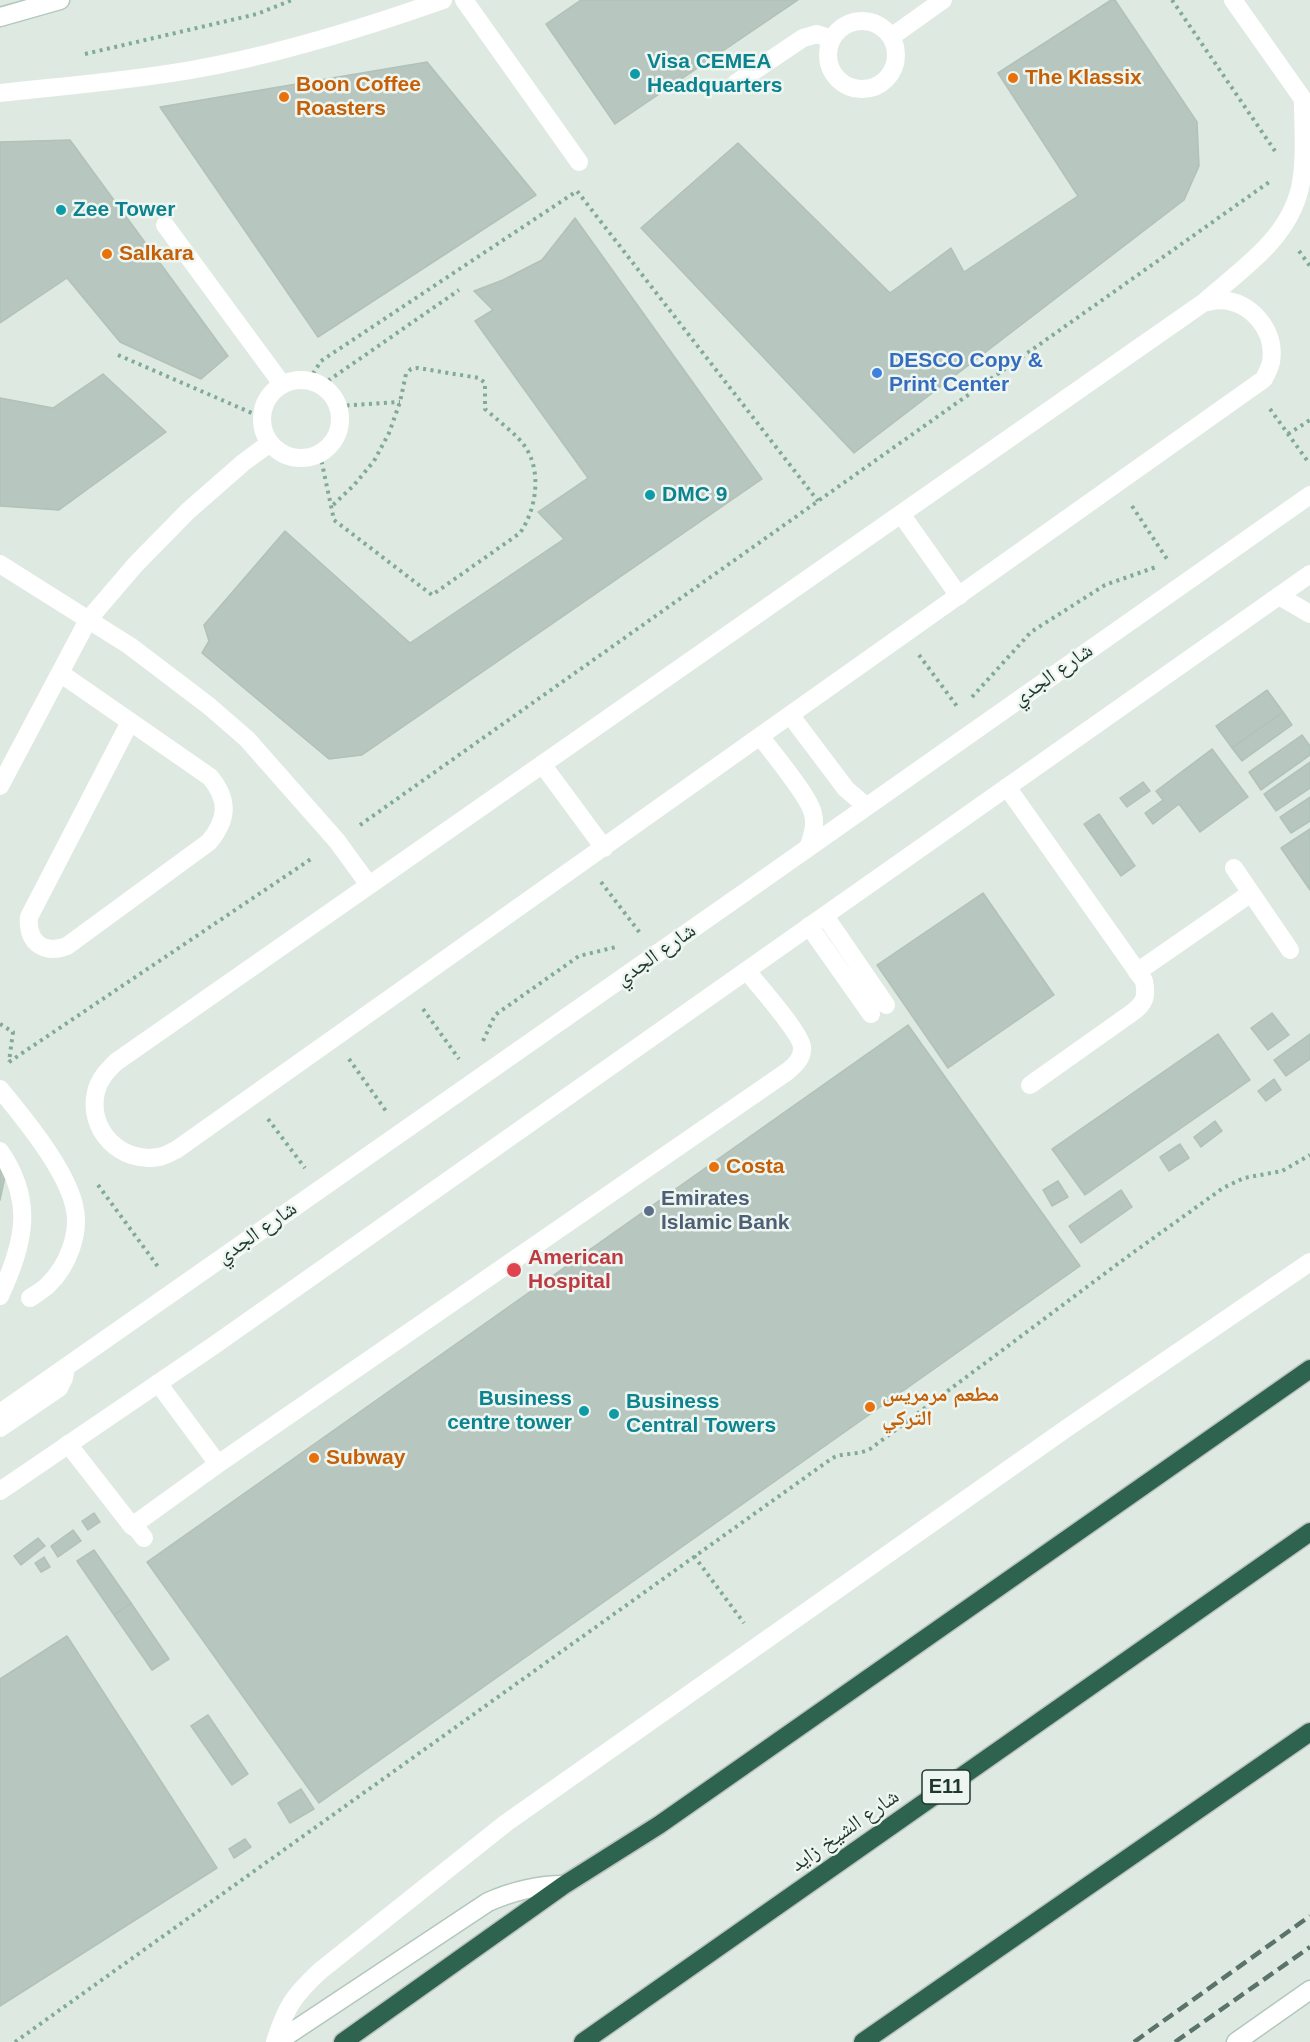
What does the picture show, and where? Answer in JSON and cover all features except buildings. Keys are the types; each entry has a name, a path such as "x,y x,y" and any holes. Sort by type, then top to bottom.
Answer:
{"highway":[{"path":"343,2042 564,1885 659,1825 1310,1369"},
{"name":"شارع الشيخ زايد","path":"583,2042 1310,1532"},
{"path":"863,2042 1310,1732"}],"street":[{"path":"0,17 60,0"},
{"path":"0,93 202,68 293,47 372,25 443,0"},
{"path":"464,0 579,162"},
{"path":"891,37 943,0"},
{"path":"1203,303 1220,300 1239,304 1254,313 1265,327 1271,344 1271,362 1264,380 176,1150 159,1157 141,1158 124,1153 109,1142 99,1127 94,1109 96,1091 104,1074 116,1062 1203,303 1269,246 1293,209 1300,187 1307,104 1233,0"},
{"path":"860,21 883,28 891,37 896,48 896,60 892,71 880,84 863,90 851,88 832,74 827,51 831,39 838,30 860,21"},
{"path":"736,83 804,38 817,33 831,39"},
{"path":"165,225 282,384"},
{"path":"296,380 316,383 332,395 339,406 341,420 338,434 331,445 320,454 306,458 293,457 280,452 270,443 264,431 262,417 264,404 272,392 282,384 296,380"},
{"path":"0,786 88,620 136,564 188,511 244,462 270,443"},
{"name":"شارع الجدي","path":"0,1413 1310,495"},
{"path":"901,514 959,596"},
{"path":"0,564 130,646 170,675 247,739 338,841 369,885"},
{"path":"0,1491 158,1383 1310,574"},
{"path":"1279,596 1310,614"},
{"path":"60,673 210,777 219,788 224,802 223,816 218,831 209,842 66,946 47,949 32,937 29,917 130,722"},
{"path":"791,716 846,789 866,806"},
{"path":"761,737 807,801 813,813 814,830 809,846"},
{"path":"542,764 604,848"},
{"path":"1007,787 1144,981 1146,993 1143,1005 1030,1085"},
{"path":"1234,868 1290,950"},
{"path":"1137,972 1251,893"},
{"path":"817,921 878,1010"},
{"path":"68,1444 137,1535 218,1464 788,1071 799,1061 802,1047 797,1034 747,970"},
{"path":"0,1089 58,1170 74,1204 72,1243 66,1260 58,1274 47,1286 30,1298"},
{"path":"0,1151 11,1167 22,1199 22,1232 15,1264 0,1296"},
{"path":"276,2042 283,2016 298,1991 506,1823 1067,1428 1310,1262"},
{"path":"0,1428 59,1388 66,1367"},
{"path":"158,1383 218,1464"},
{"path":"276,2042 488,1902 525,1889 544,1885 564,1885"},
{"path":"1236,2042 1310,1990"}],"path":[{"path":"77,56 257,14 292,0"},
{"path":"1172,0 1300,187"},
{"path":"9,1062 338,841 1288,169"},
{"path":"316,383 321,361 577,191 818,501"},
{"path":"316,383 459,290"},
{"path":"118,356 262,417"},
{"path":"320,454 331,507 334,520 432,595 520,533 529,519 535,484 533,461 525,446 485,409 484,383 479,378 418,368 411,369 406,374 400,402 389,433 374,461 354,486 331,507"},
{"path":"1253,387 1309,463"},
{"path":"339,406 400,402"},
{"path":"1288,434 1310,420"},
{"path":"1117,484 1169,563"},
{"path":"905,635 959,710"},
{"path":"585,862 643,936"},
{"path":"407,987 463,1064"},
{"path":"335,1038 388,1114"},
{"path":"251,1097 308,1171"},
{"path":"15,2042 836,1456 859,1454 870,1449 1126,1257 1223,1188 1244,1178 1282,1172 1310,1155"},
{"path":"694,1556 760,1645"}],"railway":[{"path":"1134,2042 1310,1916"},
{"path":"1175,2042 1310,1947"}],"place":[{"name":"Visa CEMEA Headquarters","path":"635,74"},
{"name":"The Klassix","path":"1013,78"},
{"name":"Boon Coffee Roasters","path":"284,97"},
{"name":"Zee Tower","path":"61,210"},
{"name":"Salkara","path":"107,254"},
{"name":"DESCO Copy & Print Center","path":"877,373"},
{"name":"DMC 9","path":"650,495"},
{"name":"Costa","path":"714,1167"},
{"name":"Emirates Islamic Bank","path":"649,1211"},
{"name":"American Hospital","path":"514,1270"},
{"name":"مطعم مرمريس التركي","path":"870,1407"},
{"name":"Business centre tower","path":"584,1411"},
{"name":"Business Central Towers","path":"614,1414"},
{"name":"Subway","path":"314,1458"}]}
